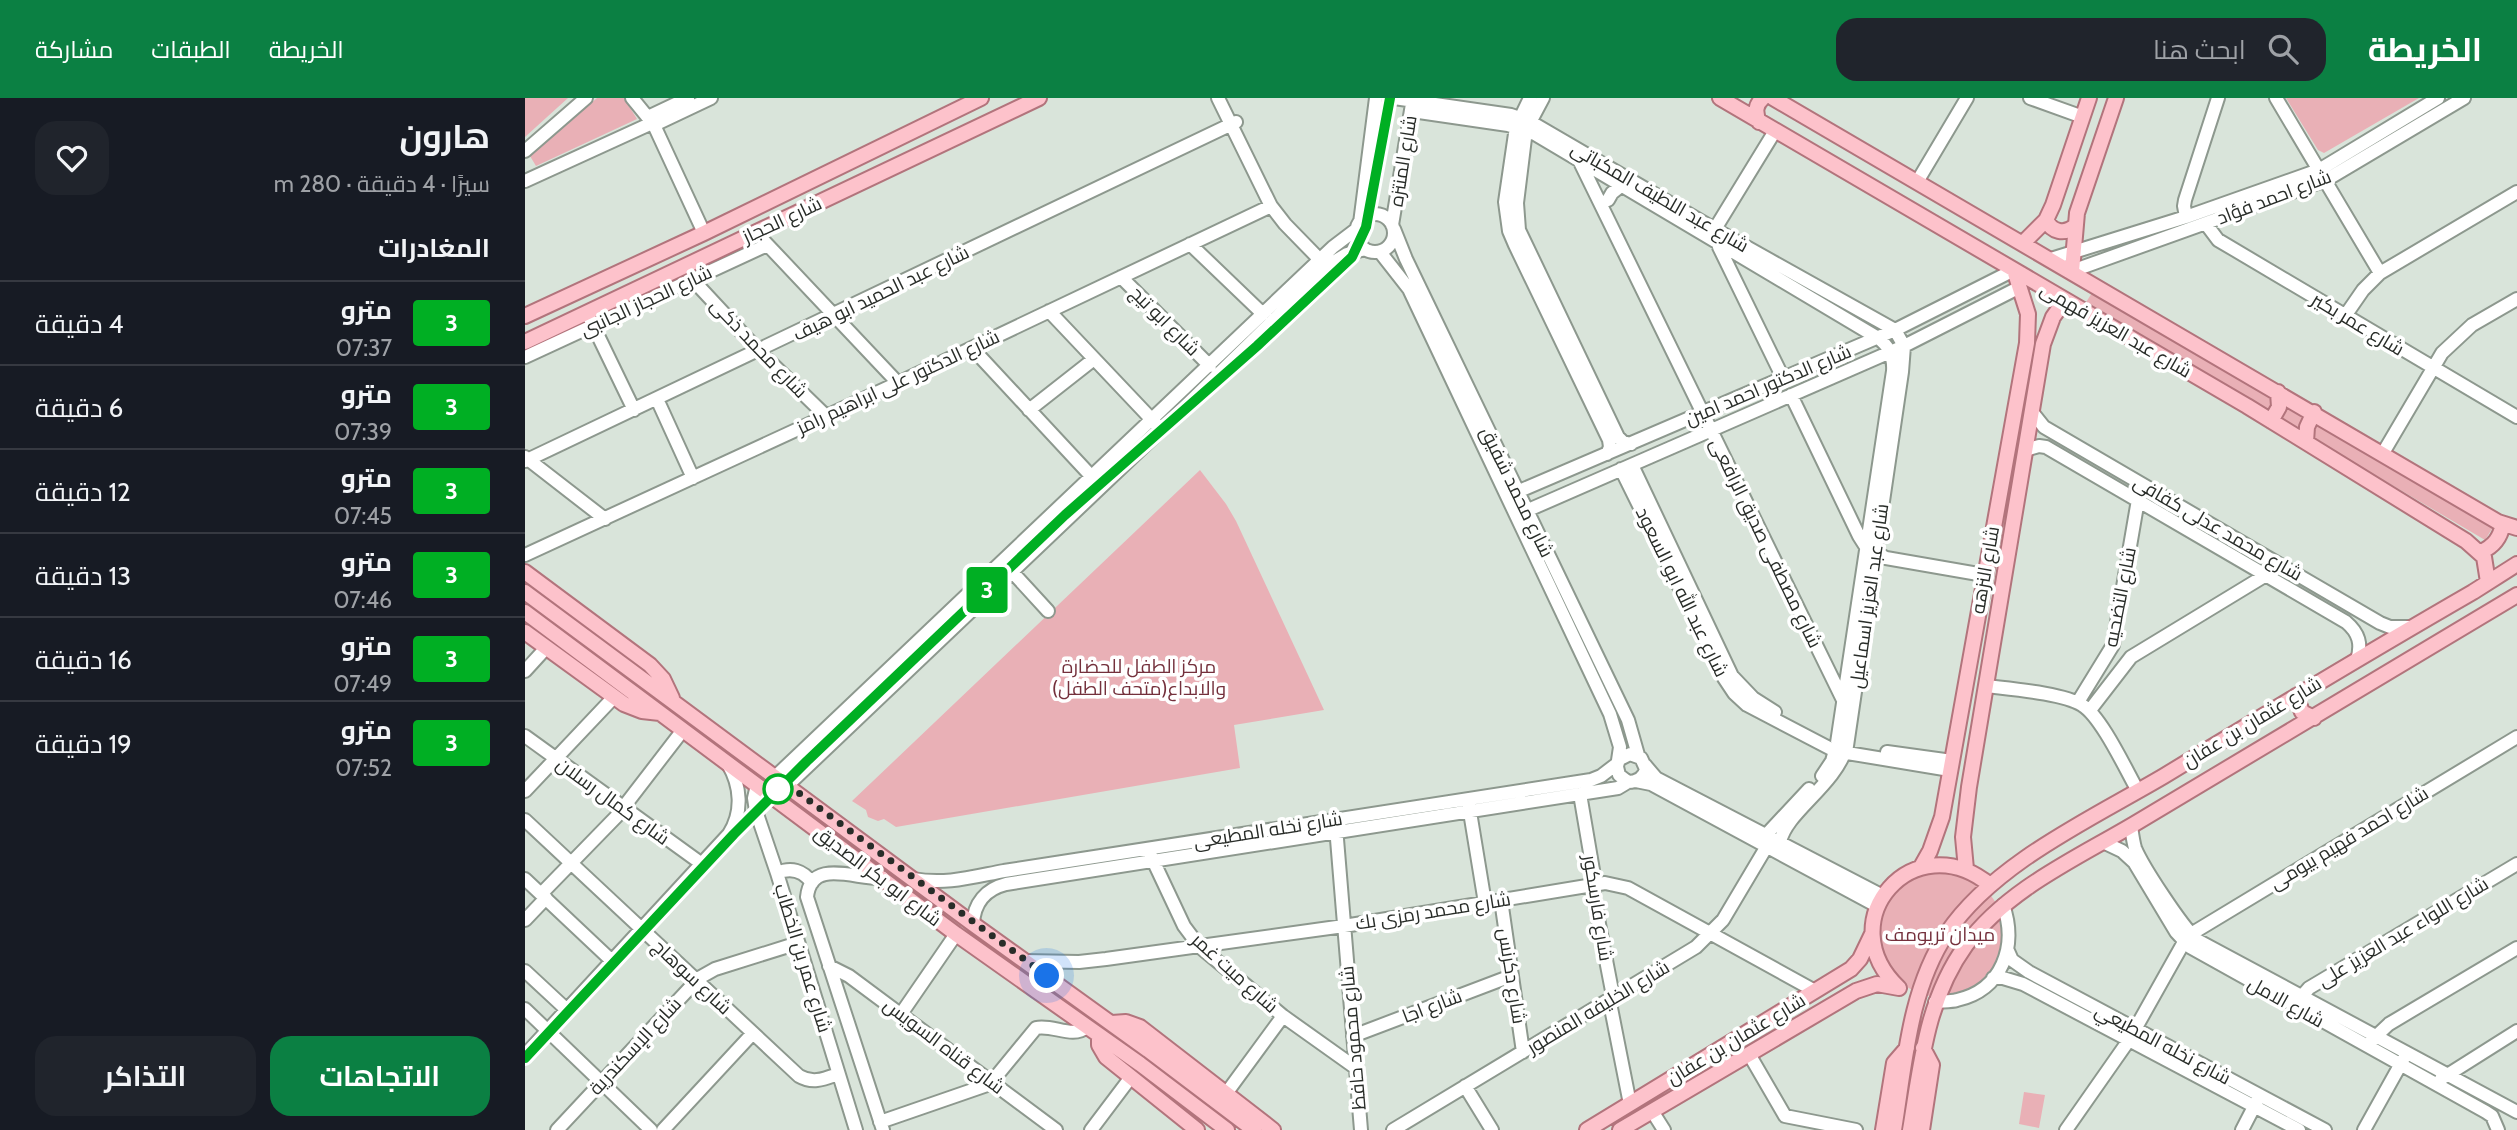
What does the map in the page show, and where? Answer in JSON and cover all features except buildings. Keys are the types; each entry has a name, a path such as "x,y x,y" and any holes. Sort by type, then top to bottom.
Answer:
{"main road":[{"name":"شارع الحجاز","path":"525,316 704,233 981,98"},
{"name":"شارع الحجاز","path":"525,342 592,315 614,300 1039,98"},
{"path":"1759,122 1757,106 1763,98"},
{"name":"شارع عبد العزيز فهمى","path":"1773,98 2510,526"},
{"path":"2023,243 2046,220 2059,191 2089,98"},
{"path":"2072,271 2077,213 2116,98"},
{"name":"شارع عبد العزيز فهمى","path":"1727,100 1759,122 2271,421 2481,552"},
{"path":"2046,220 2059,232 2075,226"},
{"name":"شارع النزهه","path":"1921,867 1937,835 1951,766 2027,343 2028,314 2014,270"},
{"path":"603,279 606,291 614,300"},
{"path":"583,288 591,297 592,315"},
{"name":"شارع النزهه","path":"1966,869 1964,821 2045,335 2065,300"},
{"path":"2028,314 2039,311 2053,317"},
{"path":"2271,421 2279,407 2278,391"},
{"path":"2306,442 2307,426 2314,412"},
{"path":"2488,583 2481,552 2494,544 2501,531 2510,526"},
{"name":"شارع عثمان بن عفان","path":"1990,885 2042,848 2517,564"},
{"name":"شارع ابو بكر الصديق","path":"525,572 650,665 663,679 672,699"},
{"name":"شارع ابو بكر الصديق","path":"525,592 1254,1130"},
{"name":"شارع عثمان بن عفان","path":"2003,905 2103,842 2517,595"},
{"name":"شارع ابو بكر الصديق","path":"525,612 956,934 1093,1031 1106,1057 1136,1070 1227,1130"},
{"name":"شارع ابو بكر الصديق","path":"525,632 614,697 636,709 660,713"},
{"path":"2296,696 2302,712 2314,718"},
{"path":"2266,714 2278,720 2283,737"},
{"path":"1910,1130 1918,1082 1917,998 1929,966 1947,933 1990,885 1966,869 1952,865 1921,867 1899,878 1880,901 1872,934 1879,964 1899,988 1917,998"},
{"path":"1894,1130 1916,1048 1947,975 1967,944 2003,905"},
{"name":"شارع عثمان بن عفان","path":"1587,1130 1851,969 1860,959 1872,934"},
{"path":"1818,989 1828,989 1850,980 1855,984 1856,990"},
{"name":"شارع عثمان بن عفان","path":"1620,1130 1856,990 1877,984 1899,988"},
{"name":"شارع ابو بكر الصديق","path":"1112,1023 1126,1022 1136,1025 1273,1130"},
{"path":"1916,1048 1932,1065 1923,1130"},
{"path":"1883,1130 1894,1063 1916,1048"},
{"name":"شارع ابو بكر الصديق","path":"1136,1070 1197,1130"}],"street":[{"path":"525,151 586,98"},
{"path":"632,98 651,122 704,233"},
{"path":"651,122 688,98"},
{"path":"526,179 711,98"},
{"path":"1218,98 1278,204 1326,262"},
{"path":"1226,98 1233,124 1271,206 1285,225 1326,262"},
{"name":"شارع المنتزه","path":"1359,225 1376,98"},
{"name":"شارع عبد اللطيف المكباتى","path":"1394,98 1523,124 1716,236 1878,338"},
{"path":"1530,98 1506,202 1509,231 1609,440 1607,454"},
{"path":"1543,98 1523,124 1517,203 1519,230 1618,437 1630,444"},
{"path":"1917,182 1966,98"},
{"path":"2030,98 2083,117"},
{"path":"2186,217 2183,206 2218,98"},
{"path":"2276,98 2380,273"},
{"name":"شارع احمد فؤاد","path":"2051,259 2322,175 2438,98"},
{"name":"شارع احمد فؤاد","path":"2072,271 2206,224 2322,175 2464,98"},
{"name":"شارع المنتزه","path":"1393,227 1412,103"},
{"name":"شارع عبد الحميد ابو هيف","path":"526,459 834,316 1233,124"},
{"name":"شارع عبد اللطيف المكباتى","path":"1523,124 1579,160 1595,164 1622,185 1895,330"},
{"path":"1775,131 1716,236 1783,378"},
{"name":"شارع مصطفى صديق الرافعى","path":"1579,160 1706,411"},
{"name":"شارع مصطفى صديق الرافعى","path":"1595,164 1608,201 1714,429 1843,695"},
{"path":"1608,201 1612,193 1622,185"},
{"path":"2345,316 2363,290 2380,273 2517,192"},
{"name":"شارع الدكتور على ابراهيم رامز","path":"525,555 898,383 1271,206"},
{"path":"782,780 1157,425 1326,262 1366,217 1383,216 1393,227 1392,243 1380,252 1365,249 1326,262 1263,314 1210,366 1157,425 1092,477 1007,566"},
{"name":"شارع عمر بكير","path":"2206,224 2218,240 2517,417"},
{"path":"1359,225 1358,240 1365,249"},
{"name":"شارع محمد شفيق","path":"1393,227 1635,739 1642,760"},
{"path":"756,232 898,383"},
{"path":"1190,244 1263,314"},
{"name":"شارع الحجاز الجانبى","path":"525,357 592,315 692,279 767,245"},
{"name":"شارع محمد شفيق","path":"1380,252 1409,289 1610,713 1619,743 1619,761"},
{"name":"شارع الدكتور احمد امين","path":"1517,492 1878,338 2014,270"},
{"name":"شارع ابو تيج","path":"1121,276 1210,366"},
{"name":"شارع محمد ذكى","path":"692,279 759,351 827,416"},
{"name":"شارع الدكتور احمد امين","path":"1527,511 1904,346 2020,287"},
{"path":"2383,453 2442,353 2472,325 2517,299"},
{"path":"1048,311 1157,425"},
{"path":"592,315 634,410"},
{"path":"1895,330 1904,346"},
{"path":"1878,338 1890,352"},
{"name":"شارع عبد العزيز اسماعيل","path":"1841,748 1843,695 1871,550 1902,372 1904,346"},
{"path":"972,348 1092,477"},
{"name":"شارع عبد العزيز اسماعيل","path":"1771,841 1827,771 1841,748 1871,550 1893,371 1890,352"},
{"path":"1029,410 1094,359"},
{"path":"1791,395 1859,536 1871,550 1886,558 1984,575"},
{"path":"657,399 693,478"},
{"name":"شارع محمد عدلى كفافى","path":"2032,412 2044,427 2380,623 2390,628 2412,627"},
{"name":"شارع محمد عدلى كفافى","path":"2025,450 2046,447 2353,628 2360,643 2357,660"},
{"path":"526,459 605,519"},
{"name":"شارع عبد الله ابو السعود","path":"1627,467 1724,678 1734,693 1747,705 1841,748 1951,766"},
{"name":"شارع التضحيه","path":"2078,702 2113,645 2140,483"},
{"path":"2089,710 2131,657 2266,575 2275,562"},
{"path":"1007,566 1048,611"},
{"path":"2113,645 2131,657"},
{"path":"525,671 546,648"},
{"path":"1986,686 2078,702 2089,710 2138,791"},
{"path":"525,791 614,697"},
{"path":"525,920 571,863 623,808 684,730"},
{"name":"شارع كمال رسلان","path":"525,736 702,864"},
{"name":"شارع احمد فهيم بيومى","path":"2190,941 2517,737"},
{"path":"1619,743 1628,744 1635,739"},
{"name":"شارع احمد فهيم بيومى","path":"2190,941 2517,747"},
{"path":"1654,781 1642,760 1630,754 1619,761 1619,775 1632,781 1654,781 1880,901"},
{"path":"1632,781 1645,773 1642,760"},
{"name":"شارع نخله المطيعى","path":"913,879 957,881 999,872 1150,855 1469,805 1591,779 1601,776 1619,761"},
{"path":"526,1051 729,834 739,805 738,786 728,763"},
{"name":"شارع نخله المطيعى","path":"1469,805 1580,794 1618,788 1632,781"},
{"name":"شارع عمر بن الخطاب","path":"757,785 754,805 854,1129"},
{"name":"شارع فارسكور","path":"1580,794 1594,871 1594,898 1611,1008 1630,1104"},
{"path":"1469,805 1485,903"},
{"name":"شارع سوهاج","path":"525,820 802,1078 816,1081 838,1074"},
{"name":"شارع محمود حافظ","path":"1336,826 1361,1130"},
{"name":"شارع الامل","path":"2131,826 2137,851 2190,941"},
{"name":"شارع الخليفه المنصور","path":"1393,1130 1696,947 1712,934 1723,920 1771,841"},
{"name":"شارع الامل","path":"2103,842 2122,851 2134,862 2190,941 2407,1061 2446,1075 2517,1112"},
{"name":"شارع نخله المطيعى","path":"973,924 978,903 986,893 997,886 1150,855"},
{"name":"شارع ميت غمر","path":"1150,855 1184,926 1199,946 1283,1016 1356,1068"},
{"name":"شارع اللواء عبد العزيز على","path":"2297,1001 2309,988 2517,864"},
{"path":"777,873 795,870 805,875 811,883"},
{"name":"شارع عمر بن الخطاب","path":"882,1126 807,901 811,883 820,875 832,872 883,878"},
{"path":"525,878 613,961"},
{"name":"شارع محمد رمزى بك","path":"1025,961 1106,960 1345,926 1594,884 1617,884 1818,989"},
{"name":"شارع دكرنس","path":"1501,900 1523,1052"},
{"path":"1935,1002 1957,1000 1977,992 1993,978 2008,951 2009,921 2003,905"},
{"path":"901,1014 956,934"},
{"path":"2076,1129 2135,1036 2190,941"},
{"name":"شارع الإسكندرية","path":"557,1130 696,980 715,969 798,943"},
{"path":"2371,1041 2389,1024 2517,948"},
{"name":"شارع نخله المطيعي","path":"2008,951 2012,960 2029,972 2135,1036 2257,1101 2325,1130"},
{"name":"شارع قناه السويس","path":"829,966 849,976 1056,1130"},
{"path":"525,971 567,1010"},
{"name":"شارع اجا","path":"1353,1036 1511,976"},
{"name":"شارع نخله المطيعي","path":"1993,978 2023,984 2135,1036"},
{"path":"525,1009 651,1130"},
{"path":"1226,1095 1283,1016"},
{"path":"882,1126 992,1082 1036,1028 1071,1032 1093,1031"},
{"path":"2436,1084 2517,1031"},
{"path":"663,1130 753,1033"},
{"path":"1749,1054 1785,1116 1783,1130"},
{"path":"2364,1130 2407,1061"},
{"path":"2374,1130 2407,1061"},
{"name":"شارع الامل","path":"2407,1061 2436,1084 2492,1116 2498,1130"},
{"path":"1090,1130 1136,1070"},
{"path":"1465,1086 1492,1130"},
{"path":"2242,1130 2257,1101"},
{"name":"شارع نخله المطيعي","path":"2257,1101 2299,1130"},
{"path":"1652,1111 1664,1130"},
{"path":"1785,1116 1856,1130"}],"green space":[{"path":"525,98 568,98 525,137"},
{"path":"597,98 624,98 637,119 536,166 530,156"},
{"path":"2286,98 2419,98 2324,153 2318,150"},
{"path":"2095,288 2495,524 2485,540 2085,304"},
{"name":"مركز الطفل للحضارة والابداع(متحف الطفل)","path":"1200,470 1236,521 1324,710 1234,725 1240,768 896,827 884,819 878,821 868,817 866,810 852,801"},
{"name":"ميدان تريومف","path":"1941,871 1965,876 1985,890 1999,910 2004,934 1999,958 1985,978 1965,992 1941,997 1917,992 1897,978 1883,958 1878,934 1883,910 1897,890 1917,876"},
{"path":"2024,1092 2045,1095 2039,1128 2019,1124"}],"metro line":[{"name":"3","path":"525,1058 734,834 807,761 1065,515 1257,346 1352,257 1366,227 1390,98"}],"route":[{"path":"778,789 788,785 1047,976"}]}
